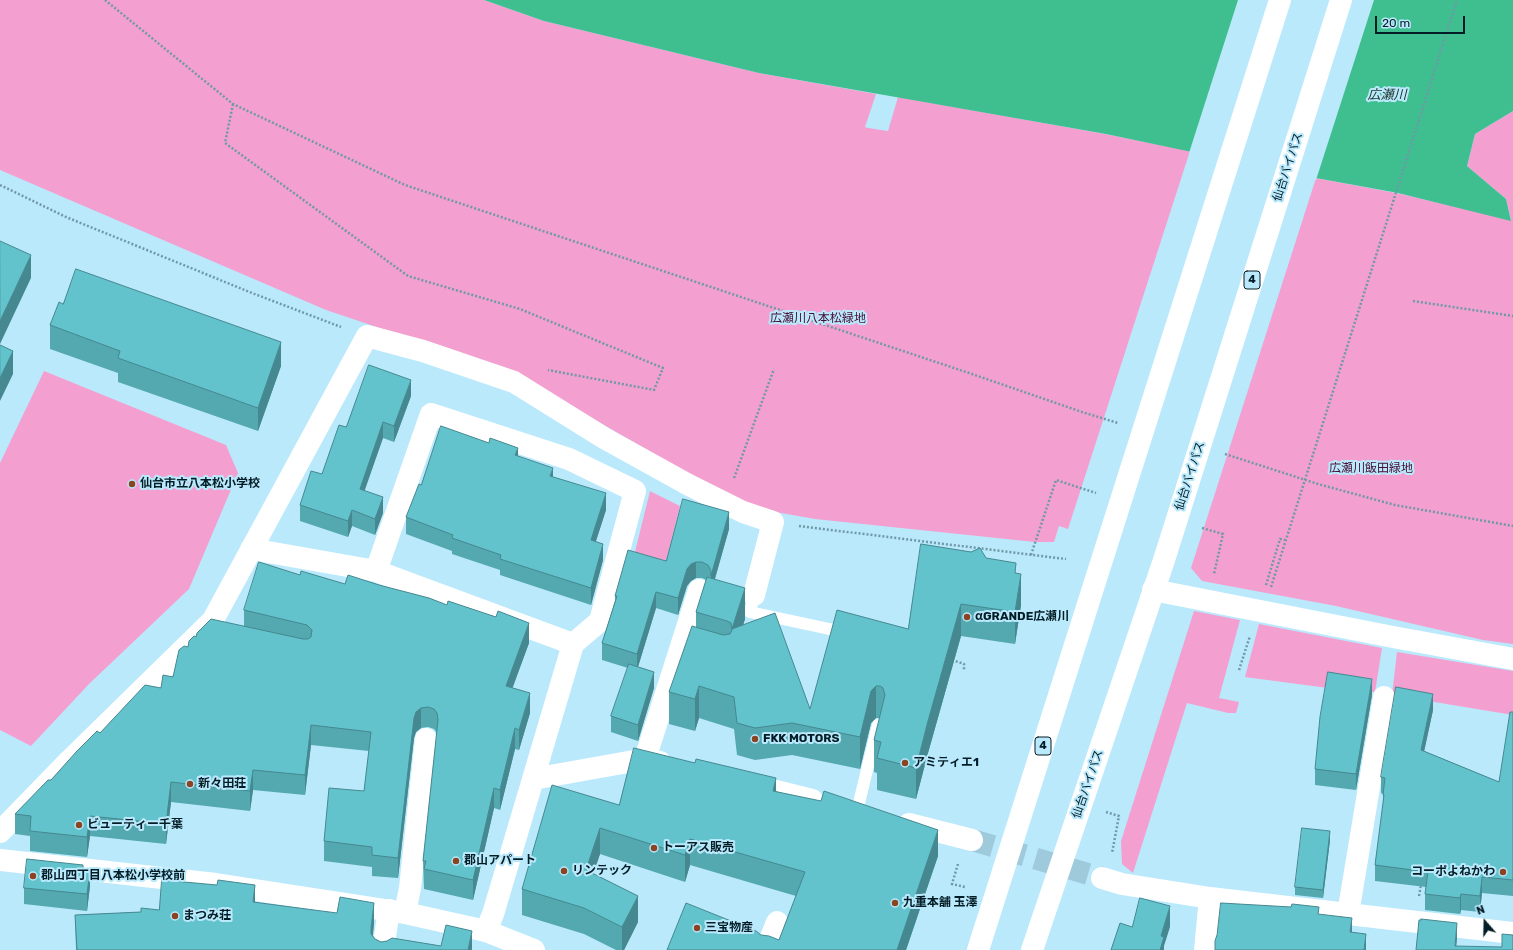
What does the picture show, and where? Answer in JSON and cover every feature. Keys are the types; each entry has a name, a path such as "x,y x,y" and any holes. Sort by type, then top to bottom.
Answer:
{"main road":[{"name":"4","path":"978,950 1280,0"},
{"name":"仙台バイパス","path":"1032,950 1164,560 1341,0"},
{"path":"0,832 70,760 212,631 213,620 366,336 423,351 514,382 604,438 687,484 743,512 773,522 754,596"},
{"path":"376,571 431,414 569,459 635,491 600,621 573,644 534,779 486,931"},
{"path":"251,550 376,571 573,644"},
{"path":"646,759 688,649 699,590"},
{"path":"1153,590 1513,659"},
{"path":"1348,914 1384,697"},
{"path":"383,950 397,912 410,888 426,739"},
{"path":"534,779 646,759 676,766"},
{"path":"728,779 972,840"},
{"path":"0,860 216,884 397,912 486,931 534,950"},
{"path":"1102,878 1122,884 1210,898 1416,922 1489,940 1513,933"},
{"path":"1205,950 1210,898"},
{"path":"766,950 777,922"}],"lane":[{"path":"754,596 750,612 861,636"},
{"path":"844,808 878,726"}],"path":[{"path":"105,0 233,104 405,185 1082,412 1120,423"},
{"path":"1263,612 1457,0"},
{"path":"233,104 225,143 408,276 520,309 663,368 654,390 540,369"},
{"path":"0,185 80,223 252,293 366,336"},
{"path":"1412,301 1513,316"},
{"path":"740,464 774,369"},
{"path":"1218,452 1318,484 1395,505 1513,526"},
{"path":"1031,555 1056,480"},
{"path":"773,522 1066,559"},
{"path":"1214,577 1223,534"},
{"path":"1268,579 1280,539 1286,540"},
{"path":"950,660 964,664 964,671"},
{"path":"1104,812 1119,816 1112,858"},
{"path":"954,877 952,884 965,887"},
{"path":"1416,922 1421,883"}],"green space":[{"name":"広瀬川八本松緑地","path":"0,0 484,0 544,21 759,73 876,94 865,127 868,128 888,131 898,97 1105,134 1190,151 1068,529 1059,526 1054,542 1035,542 815,519 764,510 720,493 517,374 326,310 0,170"},
{"name":"広瀬川飯田緑地","path":"1513,111 1513,644 1483,640 1336,606 1202,581 1191,568 1316,178 1401,194 1511,220 1506,199 1467,166 1475,134"},
{"path":"44,371 226,445 238,473 189,589 89,684 31,746 0,730 0,463"},
{"path":"650,491 680,506 663,573 632,564"},
{"path":"1194,611 1240,620 1219,698 1239,702 1236,713 1228,713 1187,703 1133,873 1122,864 1121,841"},
{"path":"1259,624 1382,648 1375,692 1320,687 1245,677"},
{"path":"1397,652 1513,671 1513,715 1392,695"}],"water":[{"name":"広瀬川","path":"484,0 1513,0 1513,111 1475,134 1467,166 1506,199 1511,221 1398,193 1316,178 1106,134 759,73 544,21"}],"pier":[{"path":"1238,0 1374,0 1316,180 1189,153"}],"building":[{"path":"0,241 31,255 0,321"},
{"path":"76,269 281,342 258,408 118,358 120,351 50,325 59,302 63,304"},
{"path":"0,345 13,351 0,378"},
{"path":"369,365 411,380 394,426 383,422 360,489 383,497 375,519 352,510 348,521 300,505 311,471 322,474 339,425 346,427"},
{"path":"441,426 489,443 490,438 518,448 515,455 553,468 550,476 606,493 591,540 603,544 591,588 500,559 501,555 452,538 453,535 406,517 419,484 421,485"},
{"path":"683,499 729,512 711,576 711,571 708,565 702,562 696,562 691,564 687,569 678,598 656,592 637,654 602,643 617,596 615,596 628,550 666,561"},
{"path":"921,544 971,552 980,548 986,558 1016,563 1015,573 1021,574 1015,612 961,604 916,768 877,758 881,742 874,740 885,695 883,688 880,686 876,686 871,691 860,737 792,723 755,728 737,723 734,697 699,686 695,699 669,692 692,626 723,635 730,634 732,630 731,623 727,621 696,612 707,577 745,588 732,629 775,613 810,709 837,610 908,629"},
{"path":"259,562 300,575 301,571 345,584 348,575 429,598 447,605 448,601 496,617 498,611 529,623 506,686 530,693 519,730 515,728 500,790 494,788 473,880 424,869 426,861 423,861 438,720 437,713 434,709 428,707 421,708 416,712 414,718 398,858 372,855 372,847 324,841 329,788 364,791 371,732 311,725 305,775 253,770 250,791 171,782 166,824 90,816 87,837 30,831 31,816 15,814 48,780 51,780 97,731 100,733 145,685 161,688 163,675 173,677 179,650 184,646 188,647 189,641 194,636 196,637 197,633 211,619 303,639 308,639 311,637 312,630 307,625 244,610"},
{"path":"629,664 654,672 638,725 611,716"},
{"path":"1328,672 1372,679 1356,774 1315,769 1320,717"},
{"path":"1396,687 1433,694 1421,750 1499,782 1510,712 1513,712 1513,880 1482,877 1480,896 1461,894 1460,898 1425,894 1428,872 1375,865 1384,795 1385,778 1381,777"},
{"path":"634,748 695,763 696,759 776,778 773,791 821,801 824,791 938,830 897,950 667,950 686,903 756,931 761,935 779,940 805,872 690,839 685,855 600,828 586,870 638,896 622,927 584,908 522,889 552,785 619,805"},
{"path":"1302,828 1330,831 1323,890 1295,887"},
{"path":"27,859 83,865 83,869 90,870 87,894 24,888"},
{"path":"162,880 217,885 218,880 255,885 253,902 337,913 340,897 374,903 371,934 375,939 381,942 392,938 441,946 446,925 472,931 468,950 77,950 75,915 141,912 141,908 159,910"},
{"path":"1140,898 1170,906 1161,936 1164,937 1160,950 1111,950 1120,923 1132,927"},
{"path":"1221,903 1291,907 1292,904 1319,907 1318,914 1352,918 1350,932 1366,934 1364,950 1215,950"},
{"path":"1419,920 1457,923 1455,946 1502,947 1502,934 1513,935 1513,950 1416,950"}],"tunnel":[{"path":"972,840 1102,878"}],"place":[{"name":"仙台市立八本松小学校","path":"132,484"},
{"name":"αGRANDE広瀬川","path":"967,617"},
{"name":"FKK MOTORS","path":"755,739"},
{"name":"アミティエ1","path":"905,763"},
{"name":"新々田荘","path":"190,784"},
{"name":"ビューティー千葉","path":"79,825"},
{"name":"トーアス販売","path":"654,848"},
{"name":"郡山アパート","path":"456,861"},
{"name":"リンテック","path":"564,871"},
{"name":"コーポよねかわ","path":"1503,872"},
{"name":"郡山四丁目八本松小学校前","path":"33,876"},
{"name":"九重本舗 玉澤","path":"895,903"},
{"name":"まつみ荘","path":"175,916"},
{"name":"三宝物産","path":"697,928"}]}
